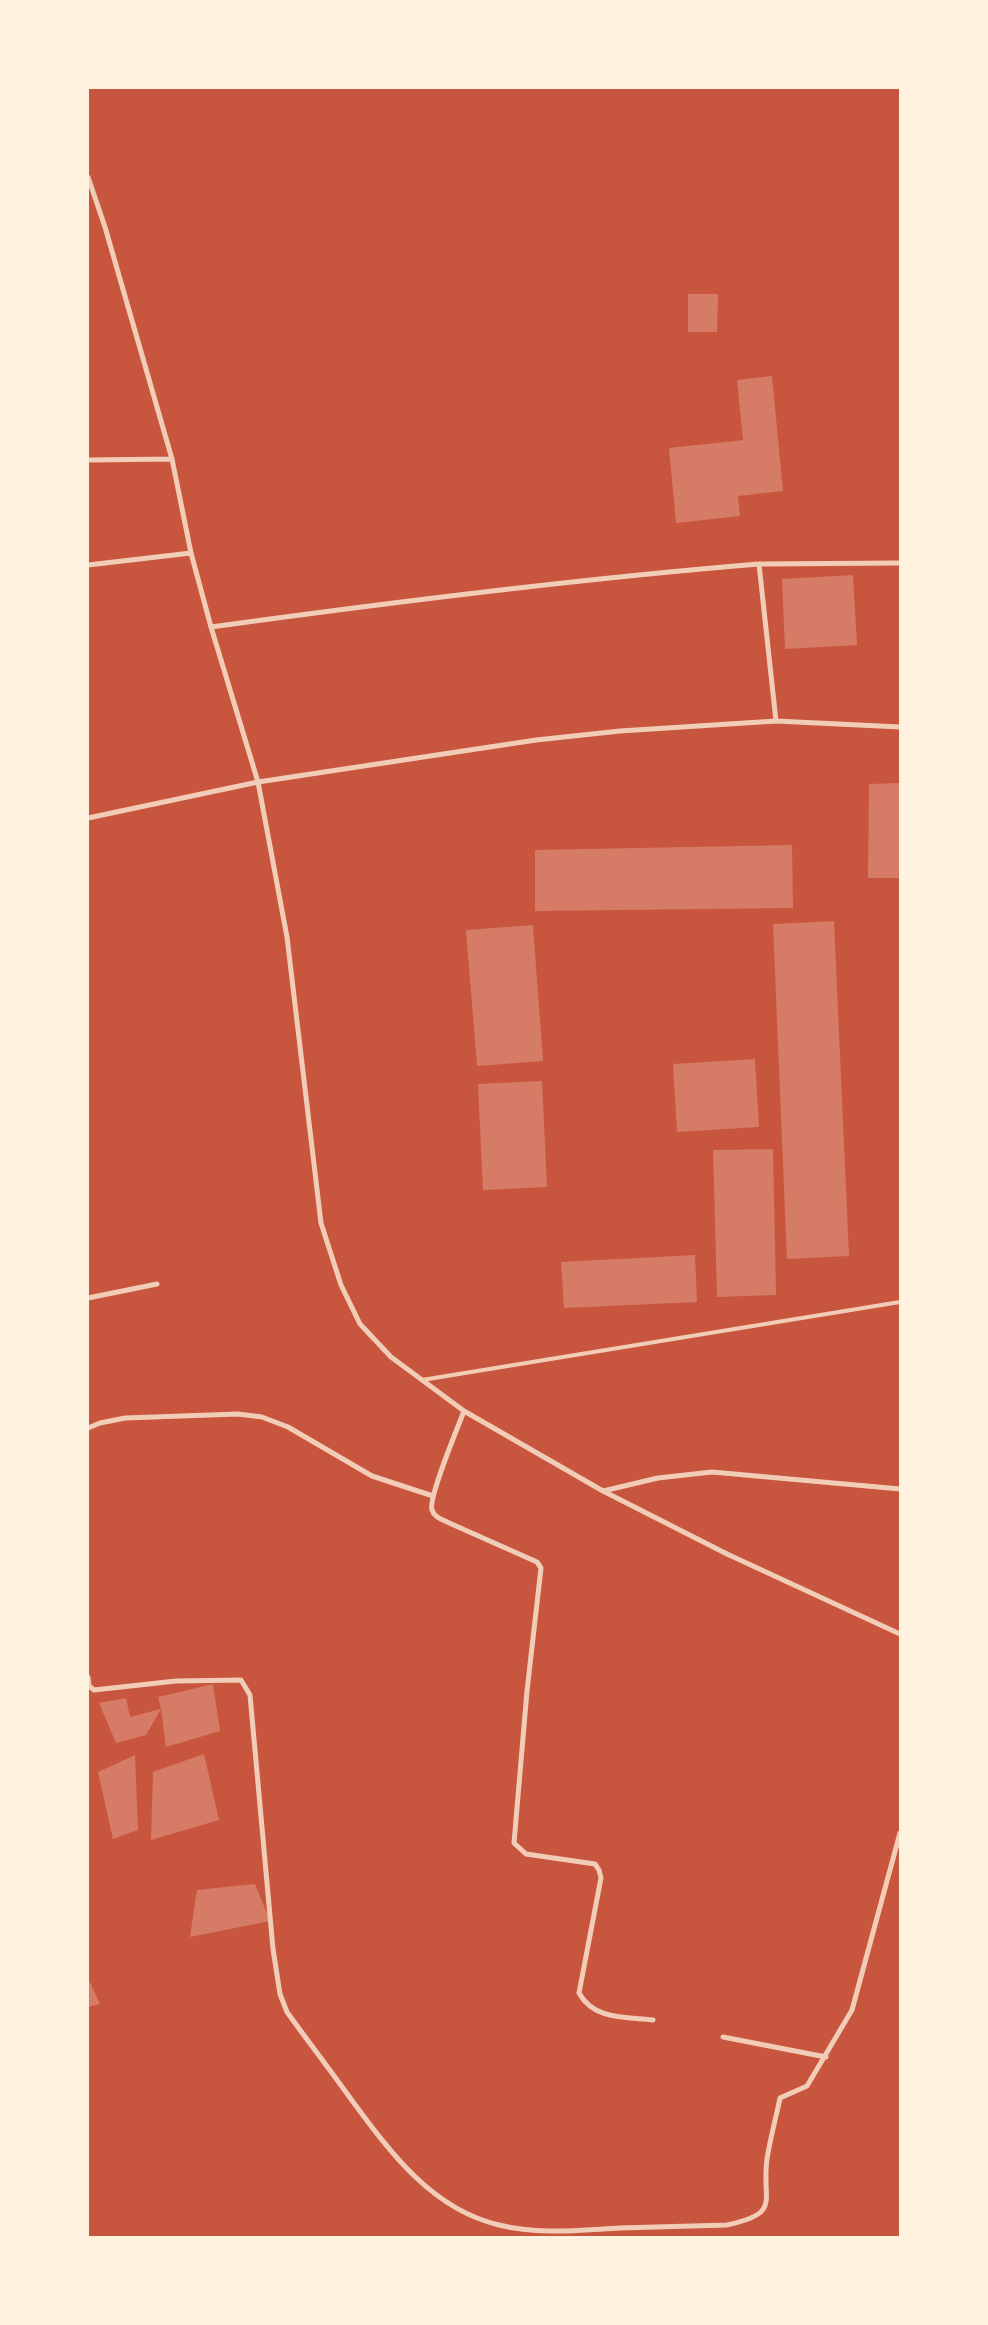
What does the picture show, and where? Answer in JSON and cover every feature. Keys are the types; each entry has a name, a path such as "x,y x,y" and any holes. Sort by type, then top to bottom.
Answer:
{"street":[{"path":"88,177 105,227 172,458 191,553 211,627 258,782 287,937 321,1222 341,1285 360,1324 391,1358 464,1411 602,1491 727,1554 900,1634"},
{"path":"88,460 172,458"},
{"path":"88,565 191,553"},
{"path":"211,627 472,592 635,574 759,564 900,563"},
{"path":"759,564 776,721"},
{"path":"88,818 258,782 536,740 620,731 776,721 900,727"},
{"path":"88,1298 157,1284"},
{"path":"464,1411 433,1496 432,1511 436,1516 537,1562 541,1568 527,1691 514,1842 526,1854 595,1864 601,1878 579,1993 586,2005 602,2014 653,2020"},
{"path":"88,1428 100,1423 125,1418 238,1414 262,1417 288,1427 372,1476 433,1496"},
{"path":"602,1491 658,1478 712,1472 900,1489"},
{"path":"88,1677 89,1686 94,1690 176,1681 241,1680 244,1682 250,1695 272,1949 280,1994 296,2024 378,2135 417,2179 446,2202 498,2225 540,2230 727,2226 749,2220 761,2211 768,2198 767,2159 780,2098 807,2086 826,2057 852,2010 900,1833"},
{"path":"723,2037 826,2057"}],"lane":[{"path":"420,1380 900,1302"}],"building":[{"path":"688,294 718,294 717,332 688,332"},
{"path":"772,376 783,491 738,496 740,516 676,523 669,448 743,440 737,380"},
{"path":"853,575 857,645 785,649 782,579"},
{"path":"900,783 900,878 868,878 869,784"},
{"path":"792,845 793,908 535,911 535,850"},
{"path":"834,921 849,1256 787,1259 773,924"},
{"path":"533,925 543,1061 477,1066 466,930"},
{"path":"755,1059 759,1127 677,1132 673,1064"},
{"path":"542,1081 547,1187 483,1190 478,1084"},
{"path":"773,1149 776,1295 717,1297 713,1150"},
{"path":"695,1255 697,1302 564,1308 561,1262"},
{"path":"213,1684 220,1731 166,1747 158,1697"},
{"path":"126,1698 130,1717 161,1709 146,1735 116,1743 99,1703"},
{"path":"204,1754 219,1820 151,1840 153,1772"},
{"path":"135,1755 138,1830 113,1839 98,1772"},
{"path":"255,1884 270,1921 190,1937 197,1890"},
{"path":"88,1978 100,2004 88,2007"}]}
